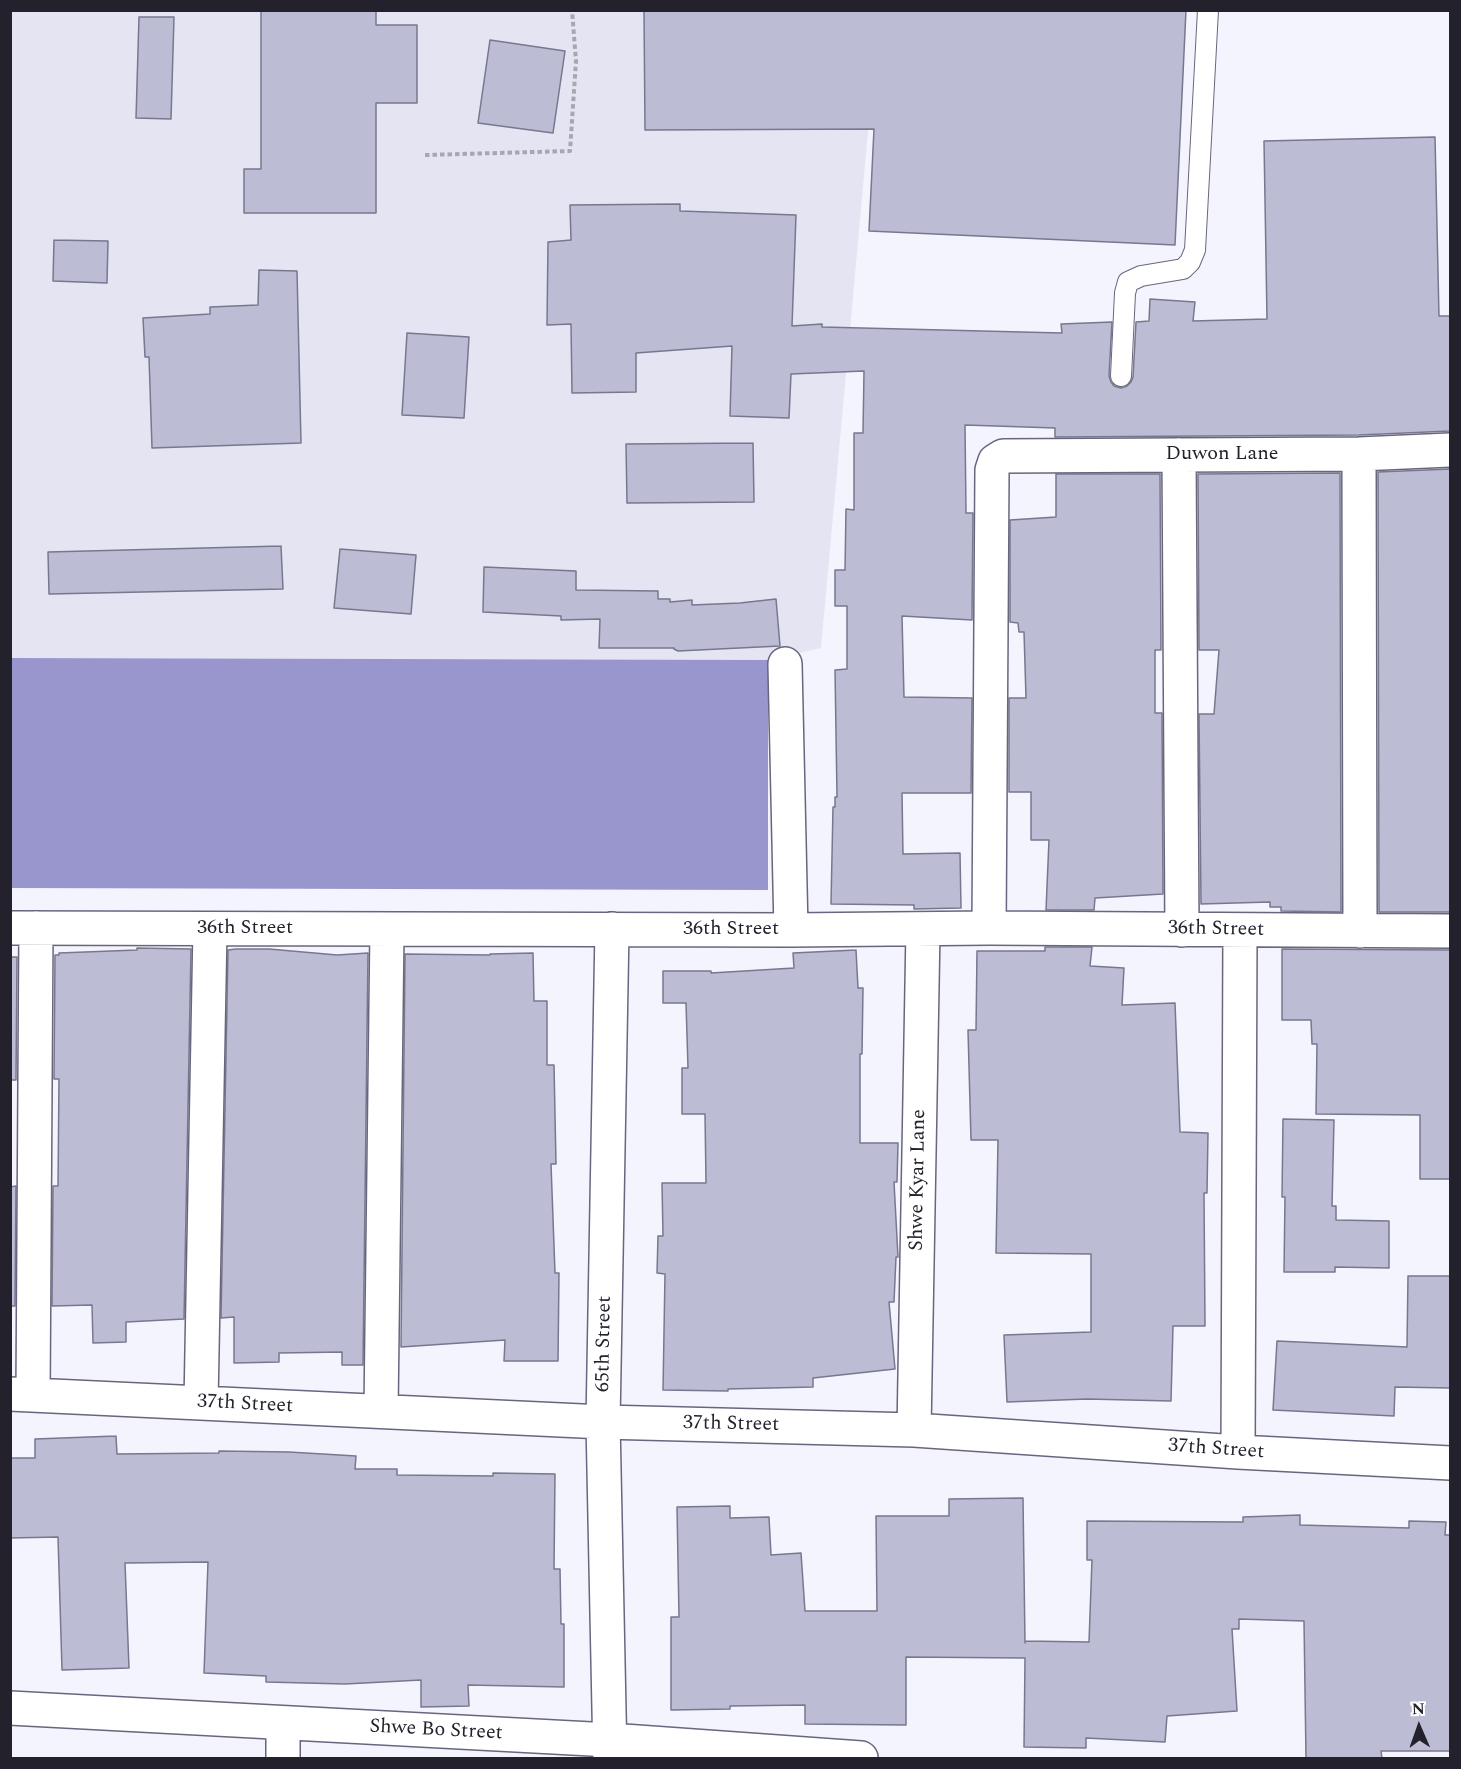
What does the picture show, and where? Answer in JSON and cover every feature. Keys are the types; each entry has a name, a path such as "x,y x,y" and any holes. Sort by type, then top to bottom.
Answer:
{"street":[{"name":"Duwon Lane","path":"989,928 992,470 995,461 1003,456 1359,454 1450,450"},
{"path":"1359,454 1360,931"},
{"path":"1179,455 1182,930"},
{"path":"785,664 791,930"},
{"path":"22,1394 23,928"},
{"name":"36th Street","path":"23,928 923,930 989,928 1450,931"},
{"path":"201,1403 210,928"},
{"path":"381,1411 387,929"},
{"name":"65th Street","path":"610,1749 603,1422 612,929"},
{"name":"Shwe Kyar Lane","path":"914,1430 923,930"},
{"path":"1238,1452 1240,931"},
{"name":"37th Street","path":"22,1394 603,1422 914,1430 1238,1452 1450,1463"},
{"name":"Shwe Bo Street","path":"10,1708 283,1723 610,1749 861,1758"},
{"path":"283,1723 283,1758"}],"lane":[{"path":"1121,376 1125,293 1128,282 1141,276 1183,268 1190,262 1195,250 1208,10"}],"path":[{"path":"425,155 570,151 576,61 572,10"}],"shaded area":[{"path":"11,11 879,11 821,648 768,660 11,658"},
{"path":"11,658 768,660 768,890 11,888"}],"building":[{"path":"261,10 376,10 376,25 417,25 417,103 376,103 376,213 244,213 244,169 261,169"},
{"path":"644,10 1186,10 1175,245 869,231 874,129 645,130"},
{"path":"139,17 174,17 171,119 136,118"},
{"path":"490,40 565,51 553,133 478,123"},
{"path":"1435,137 1439,316 1450,316 1450,431 1359,435 1055,437 1055,428 965,425 966,513 973,513 972,620 902,616 904,697 972,698 971,793 902,793 903,854 960,853 961,908 914,909 914,905 831,904 833,807 835,807 835,797 837,797 835,670 847,669 847,606 835,606 835,570 845,570 846,509 854,510 854,433 863,433 864,371 791,374 789,418 730,416 732,346 636,353 636,392 572,393 571,324 547,325 548,242 571,240 570,205 680,204 680,211 796,215 792,326 822,324 822,327 1062,333 1061,324 1112,322 1109,376 1114,386 1121,388 1127,386 1133,377 1136,322 1149,321 1150,299 1195,302 1193,321 1267,319 1264,141"},
{"path":"54,240 108,241 107,283 53,281"},
{"path":"259,270 297,271 301,443 152,448 149,357 145,357 143,318 210,314 210,307 258,305"},
{"path":"407,333 469,337 464,418 402,415"},
{"path":"753,443 754,502 627,503 626,444"},
{"path":"1450,469 1450,912 1379,912 1378,472"},
{"path":"1340,473 1341,912 1281,911 1281,907 1270,907 1270,902 1201,904 1199,714 1214,714 1219,650 1199,650 1198,474"},
{"path":"1056,474 1160,474 1161,650 1155,650 1155,713 1162,713 1163,894 1095,898 1094,910 1046,910 1049,840 1031,840 1031,792 1009,792 1009,698 1026,698 1024,632 1019,632 1018,623 1010,622 1010,520 1056,517"},
{"path":"281,546 283,589 49,594 48,552"},
{"path":"340,549 416,555 411,614 334,608"},
{"path":"484,567 576,571 576,590 658,591 658,599 670,599 670,602 692,600 692,605 776,599 780,646 678,651 674,648 599,648 600,619 561,620 561,616 483,612"},
{"path":"1045,947 1092,947 1090,966 1124,968 1122,1005 1175,1003 1180,1132 1208,1133 1207,1193 1204,1193 1205,1326 1173,1326 1171,1401 1087,1399 1007,1402 1004,1335 1091,1332 1091,1254 996,1253 998,1140 971,1140 968,1030 976,1030 977,951 1045,951"},
{"path":"137,948 191,949 184,1319 126,1322 126,1342 93,1343 92,1305 52,1306 53,1186 58,1186 59,1079 54,1079 55,955 137,950"},
{"path":"269,949 337,955 368,953 363,1365 342,1365 342,1352 279,1353 279,1362 234,1363 234,1317 221,1318 228,950"},
{"path":"1282,949 1450,950 1450,1179 1420,1179 1420,1115 1316,1114 1317,1044 1312,1044 1311,1020 1282,1020"},
{"path":"856,950 858,988 863,988 860,1143 898,1143 897,1182 894,1182 898,1257 896,1257 894,1302 889,1302 895,1369 813,1378 813,1387 728,1389 728,1391 663,1390 665,1274 657,1273 658,1236 663,1236 662,1183 706,1183 705,1114 682,1114 682,1068 688,1068 686,1003 663,1003 663,971 711,971 711,973 794,968 793,953"},
{"path":"533,953 534,1001 547,1001 547,1065 554,1065 556,1164 551,1164 555,1273 559,1273 558,1361 504,1361 505,1340 401,1347 405,954"},
{"path":"10,957 17,957 16,1080 10,1080"},
{"path":"1283,1119 1334,1120 1332,1206 1336,1206 1336,1220 1389,1221 1389,1268 1335,1267 1335,1272 1284,1272"},
{"path":"16,1186 15,1306 10,1306 10,1187"},
{"path":"1408,1276 1450,1276 1450,1388 1395,1387 1394,1416 1273,1410 1277,1341 1407,1347"},
{"path":"116,1436 117,1454 219,1453 219,1451 289,1452 356,1456 355,1469 397,1469 397,1475 555,1474 554,1569 560,1569 561,1624 564,1624 564,1687 468,1685 469,1706 421,1707 421,1680 345,1684 266,1682 266,1676 204,1673 208,1562 125,1563 129,1668 62,1670 58,1537 10,1538 10,1458 35,1458 35,1439"},
{"path":"1023,1498 1025,1643 1025,1641 1089,1642 1092,1560 1087,1560 1087,1521 1243,1522 1243,1517 1300,1515 1300,1525 1409,1528 1409,1521 1446,1522 1445,1535 1450,1535 1450,1751 1381,1751 1382,1758 1306,1758 1304,1621 1239,1619 1239,1629 1232,1629 1237,1711 1167,1716 1165,1742 1086,1738 1086,1748 1024,1747 1025,1658 906,1657 906,1725 805,1724 805,1705 671,1710 671,1617 679,1617 677,1507 730,1506 730,1518 769,1517 771,1555 801,1553 805,1611 877,1611 876,1516 949,1516 949,1499"}]}
